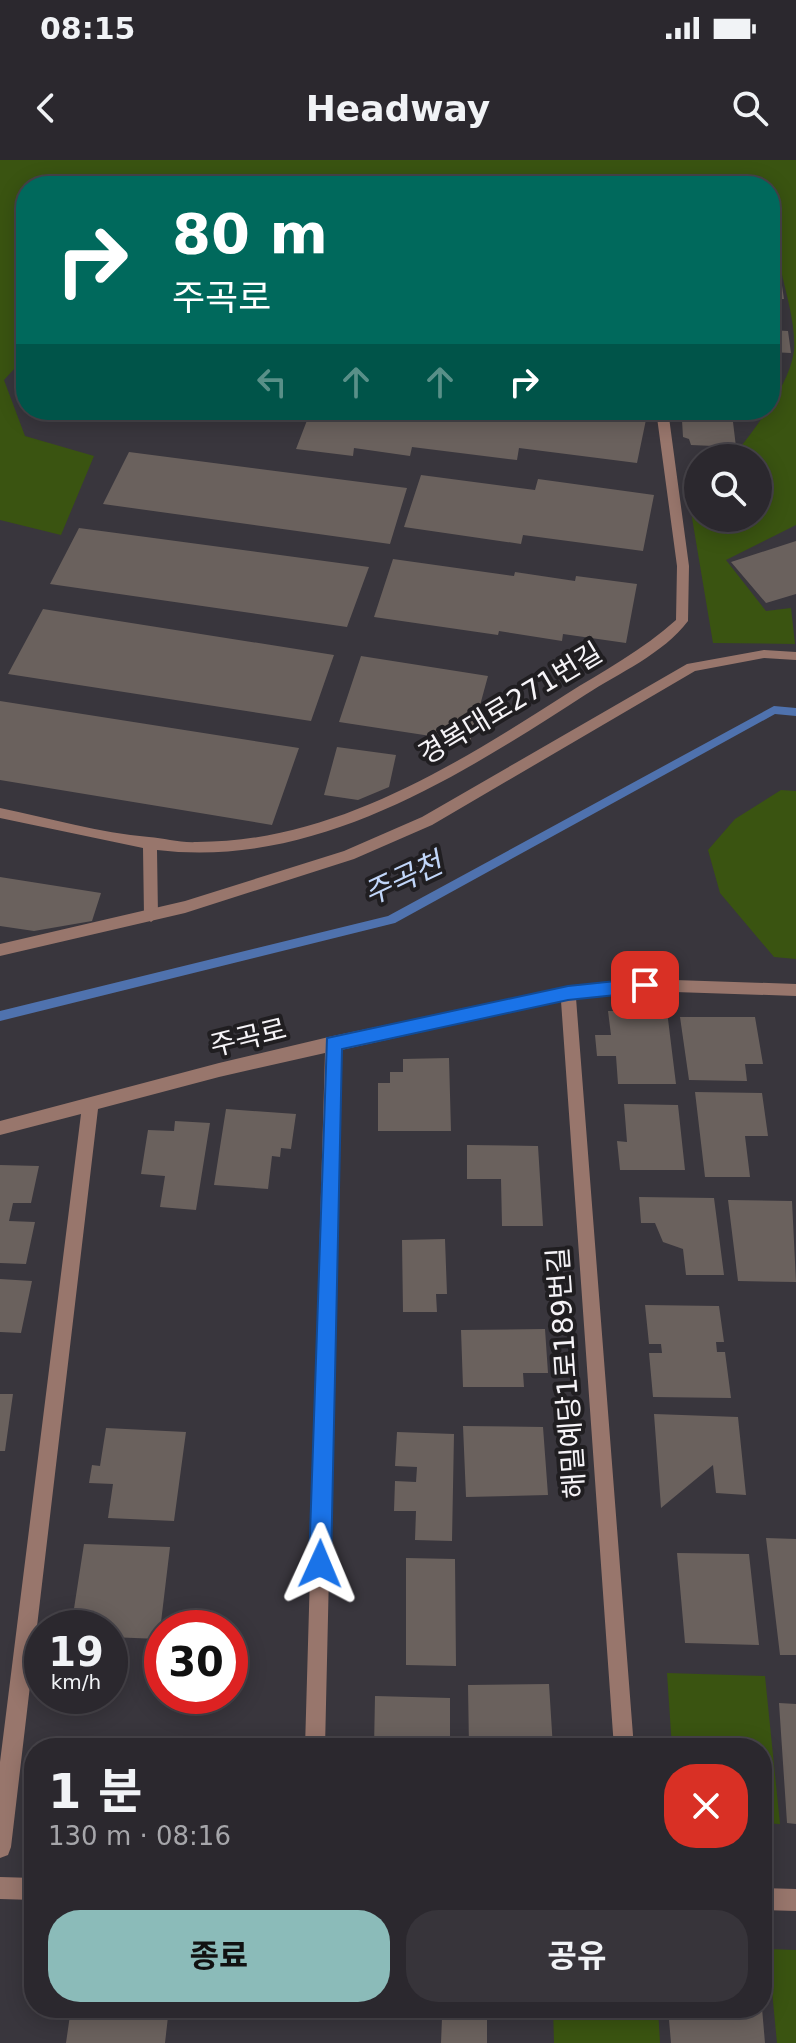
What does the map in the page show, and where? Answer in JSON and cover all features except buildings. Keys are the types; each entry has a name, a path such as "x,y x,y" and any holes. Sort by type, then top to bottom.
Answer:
{"street":[{"name":"경복대로271번길","path":"0,813 197,848 269,843 343,822 454,773 534,718 659,642 682,621 683,566 663,420"},
{"name":"경복대로271번길","path":"0,950 151,916 349,855 427,821 692,667 764,654 796,656"},
{"path":"150,842 151,916"},
{"name":"주곡로","path":"0,1128 333,1043 568,993 645,985 796,990"},
{"name":"해밀예당1로189번길","path":"568,993 623,1738"},
{"path":"315,1738 333,1043"},
{"path":"0,1847 90,1105"},
{"path":"0,1888 24,1889"},
{"path":"772,1899 796,1900"}],"green space":[{"path":"0,160 796,160 796,525 726,560 766,611 791,608 795,644 713,643 694,532 772,532 772,444 743,444 761,420 780,420 780,389 794,351 792,320 780,270 780,176 16,176 16,367 4,380 16,420 19,420 25,436 94,456 61,535 0,520"},
{"path":"781,790 796,791 796,959 774,957 720,893 708,850 735,819"},
{"path":"667,1673 765,1676 771,1738 671,1738"},
{"path":"772,1745 780,1824 772,1824"},
{"path":"772,1949 796,1950 796,2043 777,2043"},
{"path":"553,2018 659,2018 660,2043 554,2043"}],"waterway":[{"name":"주곡천","path":"0,1016 391,920 774,710 796,712"}],"route":[{"path":"320,1564 333,1043 568,993 645,985"}]}
